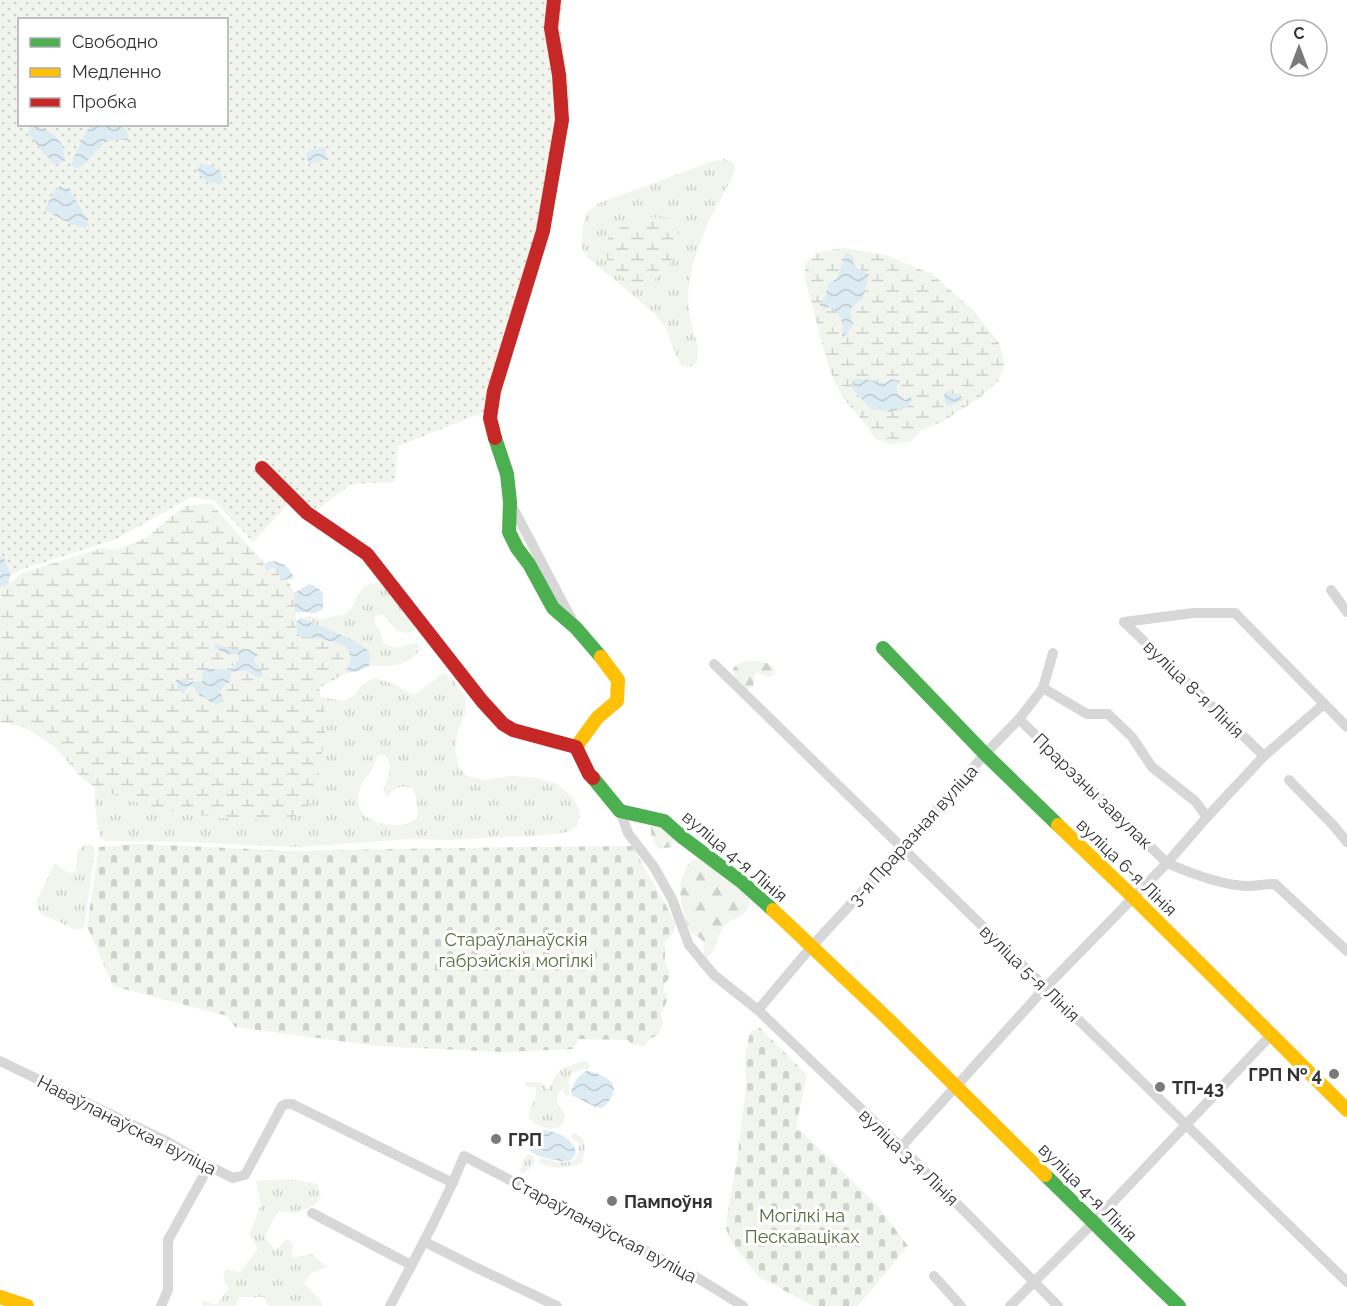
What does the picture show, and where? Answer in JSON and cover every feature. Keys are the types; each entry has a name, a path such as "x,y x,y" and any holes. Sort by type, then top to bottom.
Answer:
{"street":[{"path":"554,0 551,28 560,75 562,120 543,231 494,391 490,418 507,474 510,502 509,532 553,608 576,628 618,680 617,701 597,718 576,747"},
{"path":"262,468 307,513 367,554 482,701 503,724 513,730 576,747 589,774 620,811"},
{"path":"1331,590 1347,612"},
{"name":"вуліца 8-я Лінія","path":"1264,756 1124,622 1193,613 1235,613 1323,704"},
{"name":"вуліца 6-я Лінія","path":"883,648 985,754 1347,1110"},
{"name":"3-я Праразная вуліца","path":"758,1010 812,946 1019,718 1043,688 1053,653"},
{"name":"вуліца 5-я Лінія","path":"714,664 1347,1282"},
{"path":"1043,688 1087,714 1108,714 1132,737 1152,767 1195,801 1207,818"},
{"path":"901,1147 1046,988 1167,863 1264,756 1323,704 1347,727"},
{"name":"Прарэзны завулак","path":"1019,718 1167,863"},
{"path":"1288,780 1333,825 1347,843"},
{"name":"вуліца 4-я Лінія","path":"620,811 664,821 743,883 888,1019 1179,1306"},
{"name":"вуліца 3-я Лінія","path":"620,811 628,833 654,867 672,899 689,945 714,975 758,1010 901,1147 1058,1306"},
{"path":"1167,863 1186,871 1245,886 1275,884 1347,951"},
{"path":"1010,1306 1094,1222 1271,1035"},
{"name":"Наваўланаўская вуліца","path":"0,1061 168,1142 233,1178 245,1175 282,1106 292,1104 453,1183"},
{"name":"Стараўланаўская вуліца","path":"453,1183 464,1156 696,1277 743,1306"},
{"path":"161,1306 168,1290 168,1240 209,1166"},
{"path":"390,1306 453,1183"},
{"path":"312,1213 411,1265"},
{"path":"424,1242 557,1306"},
{"path":"934,1276 961,1306"},
{"path":"0,1298 27,1306"}],"green space":[{"path":"0,0 563,0 560,23 570,97 550,217 495,408 398,446 395,482 351,484 317,510 297,495 253,542 214,500 190,498 116,539 23,569 0,581"},
{"path":"724,159 732,162 735,167 732,178 707,224 693,263 688,292 689,314 698,348 697,363 690,367 681,365 666,328 654,313 587,257 581,246 583,225 587,212 599,203"},
{"path":"649,217 671,218 677,224 678,242 669,266 651,283 632,284 612,270 605,254 609,232"},
{"path":"843,248 886,255 932,274 974,311 999,343 1005,364 998,381 979,398 942,422 921,430 912,441 892,444 875,439 843,398 829,369 805,279 805,263 819,252","holes":["845,254 860,270 869,274 863,299 851,308 851,320 844,324 839,313 823,301 828,283 837,279","865,379 886,383 900,381 898,392 905,400"]},
{"path":"212,504 262,560 266,570 278,569 280,580 288,580 294,593 297,636 323,639 347,647 351,658 347,673 319,688 327,721 318,793 303,812 283,821 214,817 160,810 95,788 81,777 53,745 23,727 0,723 0,587 9,584 22,573 101,548 116,550 148,537 185,506","holes":["217,644 232,649 249,649 258,654 254,661 262,669 262,675 243,671 230,673 220,692 190,686 185,689 179,679 203,681 229,669 239,659 238,654"]},
{"path":"378,583 398,604 415,629 410,633 397,631 383,614 375,616 375,624 384,643 399,647 418,643 420,650 403,663 391,666 369,666 371,660 361,646 300,618 309,616 322,619 345,614 352,608 365,585"},
{"path":"747,661 767,663 774,667 774,673 767,677 758,673 755,675 753,686 745,689 734,677 733,668"},
{"path":"443,673 452,678 466,698 465,714 458,730 455,750 459,767 467,776 484,780 512,776 537,778 557,784 573,798 580,812 578,825 568,832 545,835 450,840 410,839 298,847 107,841 100,838 95,788 160,810 214,817 283,821 318,793 327,721 321,697 343,701 355,695 362,684 374,678 394,684 414,695","holes":["378,755 385,755 390,769 383,790 387,797 395,789 404,787 412,788 416,799 417,818 406,824 390,825 371,820 361,812 359,806 359,792 363,782"]},
{"path":"654,823 672,832 671,847 659,849 655,844 651,829"},
{"path":"90,844 95,848 84,928 76,930 42,914 37,908 37,900 55,863 71,873 76,870 77,852 83,846"},
{"name":"Стараўланаўскія габрэйскія могілкі","path":"140,844 294,851 632,846 676,923 674,932 665,942 665,963 670,972 664,984 667,999 661,1016 663,1022 659,1034 648,1040 645,1046 631,1044 628,1040 579,1039 573,1049 503,1052 377,1046 235,1027 227,1016 113,986 87,926 99,847"},
{"path":"699,859 741,890 750,903 746,912 726,924 707,958 704,957 702,940 688,927 680,888 687,866 692,860"},
{"name":"Могілкі на Пескаваціках","path":"759,1027 807,1075 796,1126 877,1205 908,1246 858,1306 813,1306 759,1277 731,1242 726,1228 746,1087 745,1056 750,1032"},
{"path":"583,1061 590,1065 588,1069 572,1073 569,1081 569,1096 564,1094 564,1089 558,1094 557,1103 565,1114 564,1122 555,1128 548,1128 531,1120 529,1114 536,1096 536,1088 525,1086 526,1082 545,1084 548,1090 562,1068"},
{"path":"573,1133 584,1141 582,1163 559,1168 547,1166 538,1161 542,1158 556,1162 572,1162 579,1148 578,1142 571,1136"},
{"path":"529,1154 535,1159 525,1173 521,1173 523,1160"},
{"path":"289,1179 317,1184 321,1196 314,1206 294,1213 279,1211 264,1238 276,1250 287,1239 293,1243 292,1258 312,1254 327,1267 311,1273 304,1283 322,1302 322,1306 268,1306 264,1297 239,1297 236,1306 202,1306 203,1301 217,1305 229,1288 224,1279 226,1270 240,1272 258,1249 249,1234 261,1205 256,1181"}],"water":[{"path":"31,126 43,129 58,139 65,161 55,165 43,153 28,132"},
{"path":"89,126 120,126 127,134 128,140 104,143 85,163 76,168 71,165"},
{"path":"322,147 325,148 326,159 309,163 306,154"},
{"path":"201,164 211,166 221,172 223,184 207,182 197,170"},
{"path":"60,186 69,189 83,212 89,225 85,228 71,224 45,210 53,192"},
{"path":"845,254 853,256 853,263 860,270 869,274 863,299 851,308 853,325 842,337 843,323 838,313 830,307 823,309 819,303 825,297 828,283 837,279"},
{"path":"891,379 900,381 897,386 898,393 905,400 911,396 912,402 906,408 890,412 871,409 853,390 852,380 886,383"},
{"path":"948,391 952,394 960,394 963,400 948,407 944,393"},
{"path":"0,557 4,558 10,573 9,584 0,587"},
{"path":"270,561 285,566 291,571 294,579 280,580 278,569 272,568 266,571 264,564"},
{"path":"309,584 323,593 323,609 316,613 295,612 294,593"},
{"path":"300,618 348,638 365,648 370,654 369,666 347,673 351,658 347,647 323,639 297,636 296,622"},
{"path":"217,644 232,649 249,649 258,654 254,661 262,670 263,676 256,677 244,671 231,673 230,683 226,683 220,692 223,698 219,705 200,696 194,687 190,686 185,689 184,694 178,690 176,680 200,682 203,681 202,673 205,669 230,669 239,659 238,654 226,654 213,647"},
{"path":"586,1071 603,1076 613,1084 613,1094 608,1103 601,1108 571,1094 572,1087 580,1075"},
{"path":"537,1130 555,1132 570,1141 576,1151 573,1158 568,1161 558,1161 533,1153 529,1146 528,1136"}],"traffic: fast":[{"path":"495,438 507,474 510,502 509,532 553,608 576,628 601,657"},
{"path":"883,648 985,754 1058,825"},
{"path":"593,778 620,811 664,821 743,883 773,910"},
{"path":"1045,1175 1179,1306"}],"traffic: slow":[{"path":"576,747 597,718 617,701 618,680 601,657"},
{"path":"1058,825 1347,1110"},
{"path":"773,910 888,1019 1045,1175"},
{"path":"0,1297 27,1306"}],"traffic: jam":[{"path":"495,438 490,418 494,391 543,231 562,120 559,75 551,28 554,0"},
{"path":"262,468 307,513 367,554 482,701 503,724 513,730 576,747 593,778"}],"place":[{"name":"ГРП № 4","path":"1334,1074"},
{"name":"ТП-43","path":"1160,1087"},
{"name":"ГРП","path":"496,1139"},
{"name":"Пампоўня","path":"612,1201"}]}
